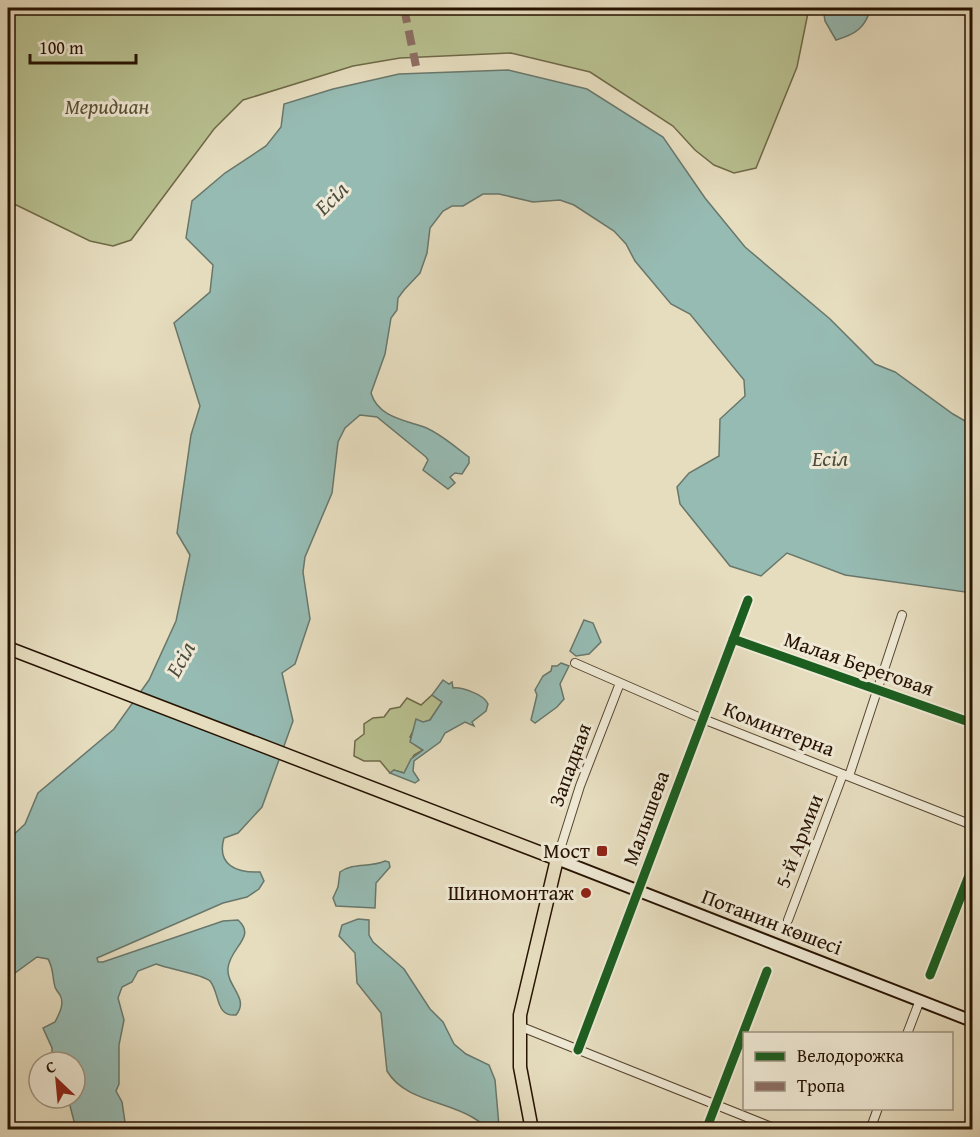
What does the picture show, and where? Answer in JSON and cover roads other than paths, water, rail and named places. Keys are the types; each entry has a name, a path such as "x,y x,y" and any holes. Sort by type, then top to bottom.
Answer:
{"highway":[{"path":"8,648 557,859 523,996 519,1026 523,1095 532,1130"}],"main road":[{"name":"Потанин көшесі","path":"557,859 972,1021"}],"street":[{"name":"Малышева","path":"578,1050 748,600"},
{"name":"5-й Армии","path":"788,920 878,690 902,615"},
{"name":"Малая Береговая","path":"733,639 972,723"},
{"name":"Коминтерна","path":"575,663 703,719 972,825"},
{"name":"Западная","path":"557,859 580,786 620,683"},
{"path":"930,975 972,868"},
{"path":"744,1032 767,971"},
{"path":"908,1032 920,1000"},
{"path":"519,1026 779,1130"},
{"path":"706,1130 743,1034"},
{"path":"870,1130 877,1110"}],"water":[{"path":"823,8 871,8 866,21 859,29 836,40 825,21"},
{"name":"Есіл","path":"508,70 587,89 663,137 705,198 745,247 830,319 875,364 895,372 972,425 972,593 845,575 787,553 761,576 730,566 680,504 677,487 689,473 719,456 720,419 745,396 744,380 690,314 671,304 635,261 626,244 614,231 574,205 560,200 533,202 499,194 483,194 463,206 452,206 443,211 430,228 427,253 420,273 398,298 397,310 391,318 385,354 371,393 374,401 386,412 436,433 469,457 469,463 462,474 455,473 450,477 455,483 448,489 423,470 428,460 426,457 377,417 360,415 345,428 338,442 332,493 305,557 303,572 310,619 295,664 282,673 293,721 262,807 238,833 224,838 222,848 226,861 231,866 244,871 260,872 264,881 259,889 247,897 223,903 97,958 98,962 103,962 223,921 238,920 245,932 230,961 228,974 239,997 240,1009 236,1015 224,1012 213,986 206,978 156,964 138,971 132,982 122,987 118,998 124,1020 119,1045 119,1084 116,1091 122,1102 126,1129 76,1129 71,1110 87,1110 87,1050 52,1050 43,1028 55,1022 62,1005 50,963 48,959 37,957 8,978 8,840 25,824 38,793 114,729 149,680 176,621 190,555 177,533 191,435 200,406 174,323 210,292 213,265 186,238 192,201 225,173 266,146 281,127 284,104 333,89 399,74"},
{"path":"584,620 593,623 601,642 589,654 576,656 570,651"},
{"path":"561,663 569,666 560,684 564,699 535,723 531,720 537,695 535,690 543,676 551,671 552,666"},
{"path":"443,680 449,684 452,682 453,688 467,690 482,697 488,704 486,711 472,722 474,726 465,722 445,733 440,742 414,761 413,771 419,780 415,783 390,773 394,770 404,773 411,759 423,750 410,742 416,719 423,722 430,720 442,702 432,695"},
{"path":"389,862 390,867 376,883 375,908 336,906 333,898 338,887 340,872 351,867"},
{"path":"358,919 369,920 369,935 373,942 404,969 430,1009 443,1022 454,1044 466,1054 489,1065 495,1080 499,1126 492,1129 461,1112 414,1094 394,1081 387,1071 381,1013 357,983 355,953 339,936 342,925"}],"place":[{"name":"Мост","path":"602,851"},
{"name":"Шиномонтаж","path":"586,893"}],"park label":[{"name":"Меридиан","path":"107,107"}]}
